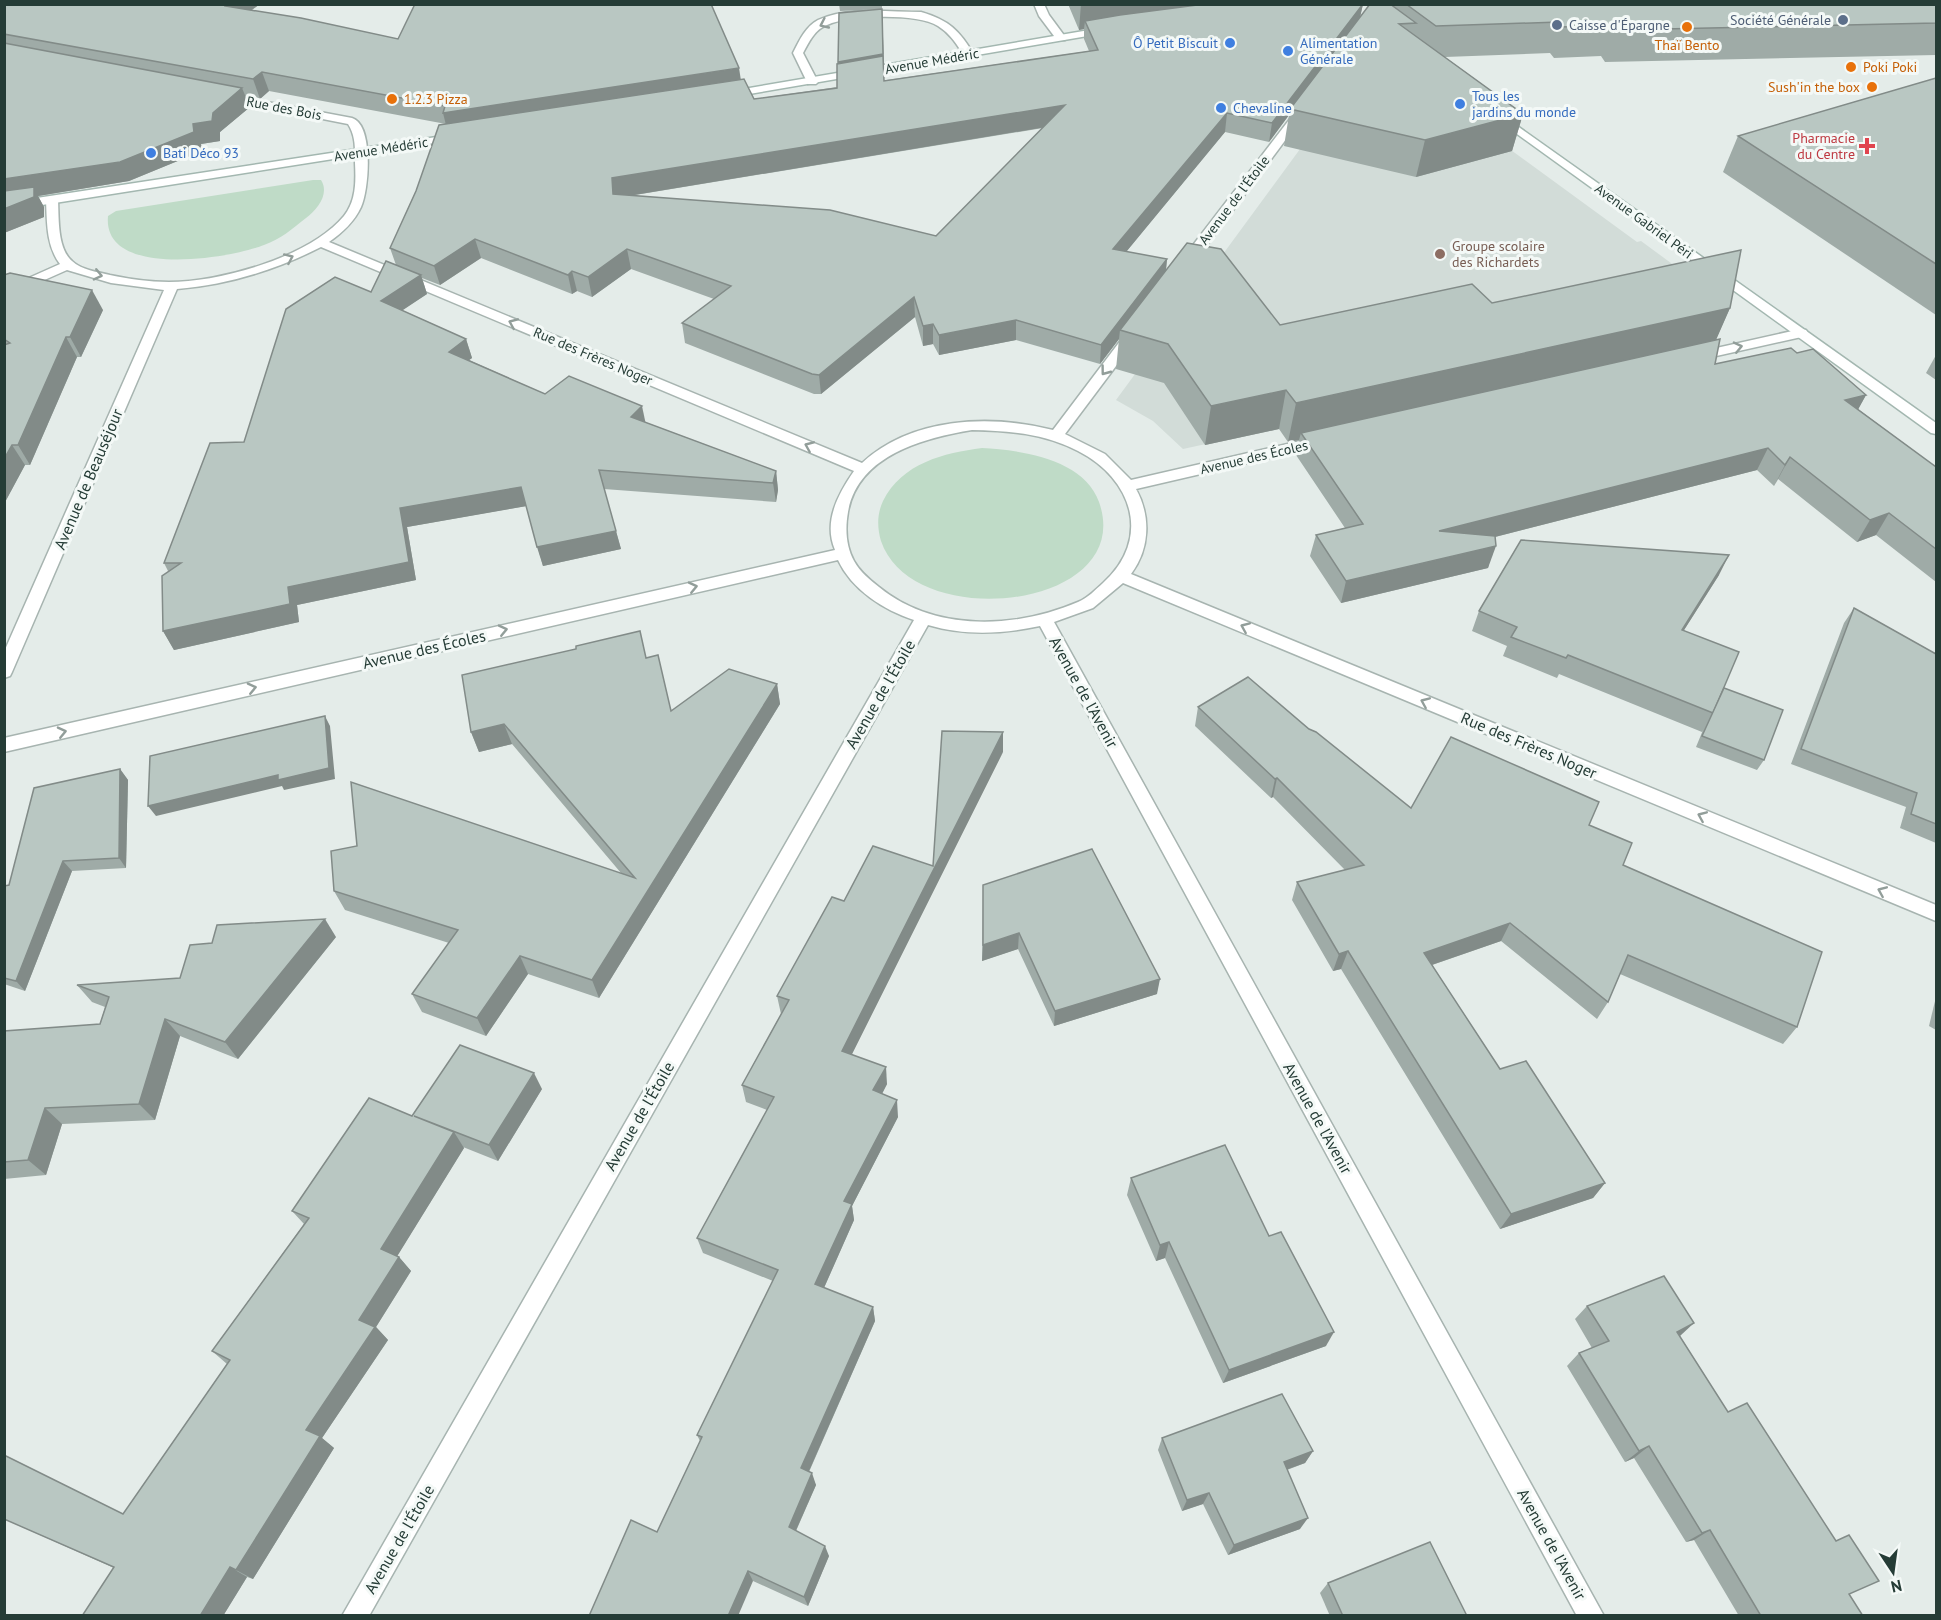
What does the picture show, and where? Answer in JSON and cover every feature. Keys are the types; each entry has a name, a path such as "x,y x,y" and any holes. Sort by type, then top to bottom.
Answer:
{"street":[{"path":"1039,4 1044,16 1061,38"},
{"path":"812,81 798,53 807,36 821,23 847,16 921,15 941,23 957,35 969,55"},
{"name":"Avenue Médéric","path":"719,96 1118,28"},
{"name":"Rue des Bois","path":"68,265 88,273 129,283 172,286 244,274 322,243 349,218 362,193 360,130 352,121 213,95"},
{"name":"Avenue de l’Étoile","path":"1174,280 1306,104"},
{"name":"Avenue Gabriel Péri","path":"1486,107 1936,430"},
{"name":"Avenue Médéric","path":"4,207 465,136"},
{"path":"4,294 68,265 57,245 52,200"},
{"name":"Rue des Frères Noger","path":"322,243 863,469"},
{"name":"Avenue de Beauséjour","path":"4,672 172,286"},
{"path":"1056,436 1138,328"},
{"path":"1676,362 1801,333"},
{"path":"972,425 1016,426 1056,436 1086,448 1109,465 1128,486 1140,515 1138,547 1121,576 1090,603 1046,621 1005,628 974,627 924,618 888,602 861,580 843,554 837,524 844,495 863,469 893,447 941,431 972,425"},
{"name":"Avenue des Écoles","path":"1128,486 1342,437"},
{"name":"Avenue des Écoles","path":"4,745 773,568 843,554"},
{"name":"Rue des Frères Noger","path":"1121,576 1936,914"},
{"name":"Avenue de l’Étoile","path":"355,1616 924,618"},
{"name":"Avenue de l’Avenir","path":"1046,621 1591,1616"}],"shaded area":[{"name":"Groupe scolaire des Richardets","path":"1366,59 1493,137 1637,242 1641,241 1675,266 1716,332 1183,449 1153,421 1116,400"}],"green space":[{"path":"321,180 324,191 314,211 281,237 247,250 198,259 145,257 125,249 112,236 108,216 116,211"},
{"path":"982,448 1015,451 1050,460 1080,476 1091,487 1099,502 1102,538 1085,566 1055,586 1016,597 974,598 934,590 901,571 881,541 879,531 880,511 891,488 901,477 925,462 953,453"}],"building":[{"path":"4,4 226,4 225,6 301,18 398,39 415,4 711,4 739,68 443,113 445,106 262,72 253,79 4,34"},
{"path":"1205,4 1363,4 1272,123 1227,113 1113,249 1167,259 1101,345 1016,320 939,335 933,324 923,326 914,297 819,375 682,323 731,286 627,249 588,277 572,271 568,275 475,239 434,266 390,248 416,191 439,125 744,79 754,99 837,88 837,64 883,56 884,81 1098,50 1085,21","holes":["1065,105 936,236 830,210 613,194 612,178"]},
{"path":"1370,4 1390,4 1416,23 1399,24 1523,114 1425,140 1290,109"},
{"path":"1406,4 1936,4 1936,23 1616,30 1611,24 1563,27 1559,22 1436,26"},
{"path":"882,9 883,54 838,62 839,13"},
{"path":"4,43 242,88 213,113 212,121 193,124 194,132 120,162 4,179"},
{"path":"1936,78 1936,264 1738,136"},
{"path":"34,187 34,197 4,209 4,191"},
{"path":"1187,243 1221,249 1280,325 1472,284 1492,303 1741,250 1730,308 1296,403 1286,390 1211,406 1168,344 1120,330"},
{"path":"386,261 421,275 381,301 466,339 449,352 545,394 569,376 642,406 631,417 776,471 773,483 599,470 616,531 537,547 521,487 400,508 409,562 288,587 290,604 163,631 162,576 181,563 164,563 210,443 244,442 286,309 335,277 371,292"},
{"path":"10,273 92,290 70,337 66,337 18,445 12,445 4,459 4,345 10,343 4,339 4,275"},
{"path":"1720,339 1715,364 1791,348 1797,353 1813,349 1866,395 1845,400 1936,467 1936,549 1889,513 1870,520 1790,457 1785,465 1768,448 1439,531 1495,536 1496,546 1346,581 1316,535 1363,524 1301,433"},
{"path":"1521,540 1729,555 1682,630 1739,652 1713,713 1568,655 1566,658 1511,637 1517,627 1479,611"},
{"path":"1854,608 1936,654 1936,824 1911,814 1917,793 1801,749"},
{"path":"640,631 646,658 658,655 671,711 729,669 777,684 592,980 520,956 477,1018 412,994 458,930 334,891 331,851 357,846 351,782 635,878 504,724 471,732 462,675 576,649 576,646"},
{"path":"1248,677 1309,729 1316,732 1411,808 1451,737 1599,802 1589,825 1632,843 1623,865 1822,952 1797,1027 1628,955 1608,1002 1510,923 1424,953 1500,1069 1526,1061 1605,1183 1511,1214 1348,951 1339,954 1297,882 1364,865 1277,778 1275,779 1198,707"},
{"path":"1724,688 1783,710 1764,760 1702,736"},
{"path":"325,716 329,768 278,780 278,775 148,806 150,756"},
{"path":"942,731 1003,732 842,1051 886,1067 873,1090 897,1100 844,1201 852,1204 815,1284 873,1307 801,1468 812,1473 789,1527 825,1546 804,1597 748,1571 728,1616 589,1616 631,1520 657,1532 702,1437 697,1435 778,1270 697,1238 774,1097 742,1085 789,1000 777,996 832,897 844,901 873,846 933,866"},
{"path":"120,769 119,858 63,861 16,981 4,978 4,886 9,885 34,788"},
{"path":"1092,849 1160,979 1055,1011 1019,933 983,945 983,885"},
{"path":"325,919 225,1042 165,1019 139,1104 45,1108 28,1160 4,1162 4,1031 100,1024 109,997 77,985 180,978 190,945 212,943 217,925"},
{"path":"460,1045 534,1073 489,1145 414,1116 454,1132 381,1249 399,1257 359,1320 375,1327 306,1430 320,1436 236,1570 230,1567 200,1616 82,1616 114,1567 4,1519 4,1455 123,1514 230,1360 212,1351 309,1218 292,1211 369,1098 412,1116"},
{"path":"1225,1145 1269,1236 1281,1232 1334,1332 1229,1370 1169,1242 1160,1245 1131,1178"},
{"path":"1664,1276 1694,1323 1677,1332 1728,1412 1747,1403 1836,1541 1849,1535 1879,1581 1849,1594 1863,1616 1761,1616 1710,1530 1702,1533 1649,1446 1639,1451 1579,1353 1609,1341 1587,1306"},
{"path":"1282,1394 1313,1451 1284,1462 1308,1518 1234,1545 1209,1493 1187,1500 1162,1438"},
{"path":"1430,1542 1467,1616 1343,1616 1328,1583"}],"place":[{"name":"Société Générale","path":"1843,20"},
{"name":"Caisse d'Épargne","path":"1557,25"},
{"name":"Thaï Bento","path":"1687,27"},
{"name":"Ô Petit Biscuit","path":"1230,43"},
{"name":"Alimentation Générale","path":"1288,51"},
{"name":"Poki Poki","path":"1851,67"},
{"name":"Sush'in the box","path":"1872,87"},
{"name":"1.2.3 Pizza","path":"392,99"},
{"name":"Tous les jardins du monde","path":"1460,104"},
{"name":"Chevaline","path":"1221,108"},
{"name":"Pharmacie du Centre","path":"1867,146"},
{"name":"Bati Déco 93","path":"151,153"},
{"name":"Groupe scolaire des Richardets","path":"1440,254"}]}
